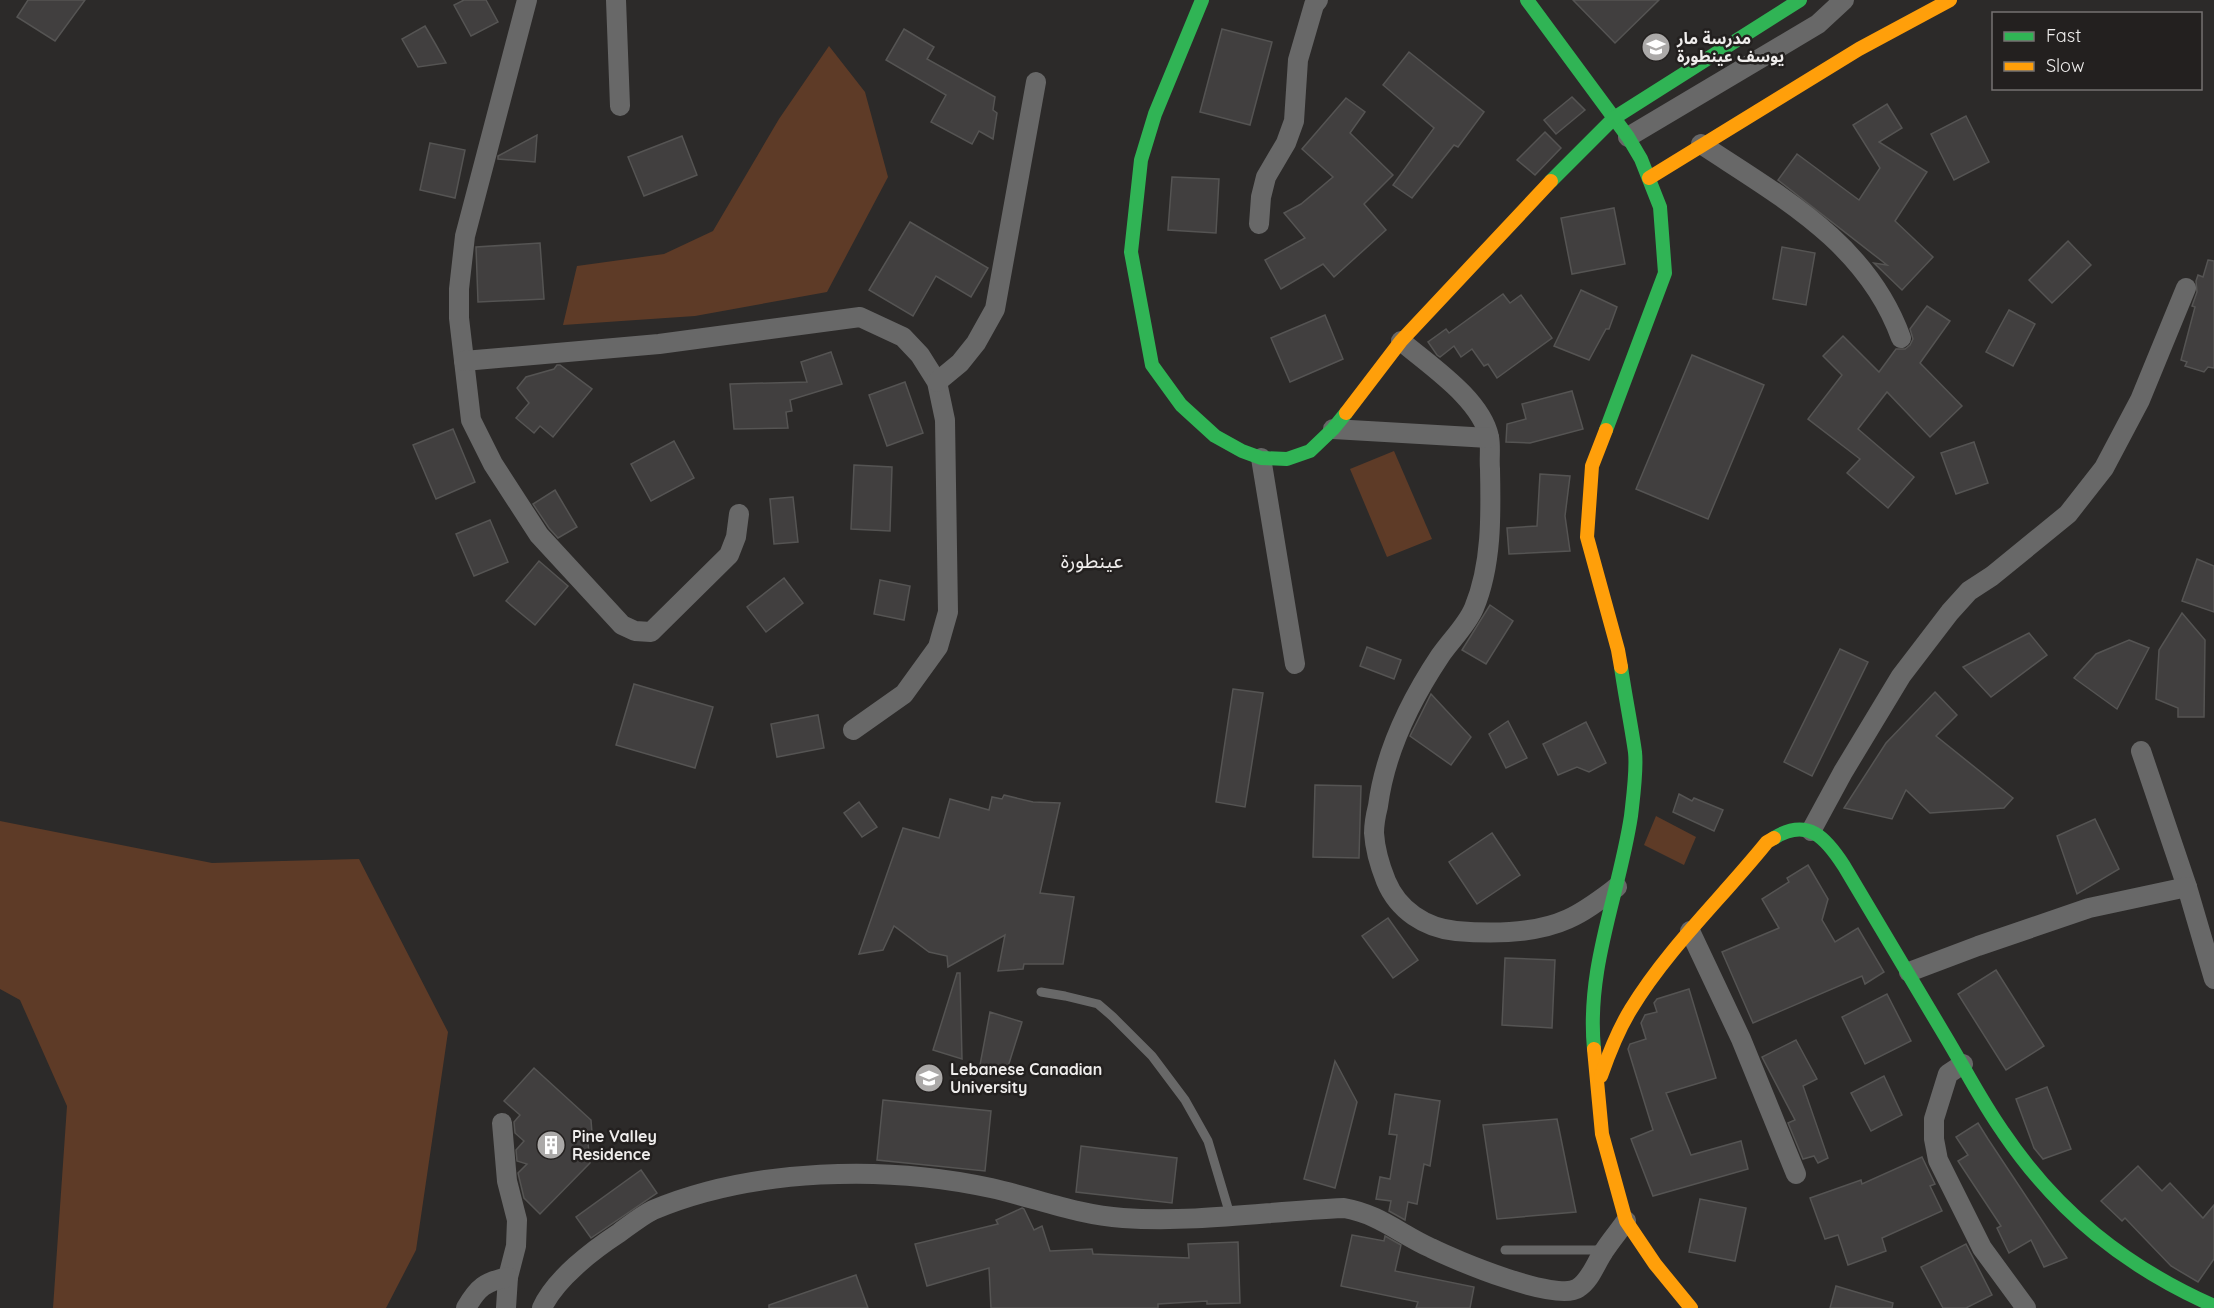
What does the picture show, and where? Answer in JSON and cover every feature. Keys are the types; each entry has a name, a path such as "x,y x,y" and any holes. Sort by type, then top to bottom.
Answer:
{"main road":[{"path":"1202,0 1166,84 1141,160 1131,252 1152,365 1181,405 1215,436 1242,451 1261,458 1287,459 1310,450 1333,429 1401,341 1556,176 1614,118 1800,0"},
{"path":"1527,0 1628,137 1641,159 1660,207 1665,273 1592,466 1587,537 1618,650 1635,755 1631,815 1617,887 1602,938 1594,983 1592,1029 1602,1134 1626,1221 1669,1282 1691,1308"},
{"path":"1649,178 1859,49 1950,0"},
{"path":"1597,1089 1614,1038 1634,1001 1690,931 1767,842 1780,833 1795,829 1811,831 1824,838 1835,852 1909,972 2002,1131 2026,1166 2076,1220 2117,1254 2190,1297 2214,1306"}],"street":[{"path":"527,0 465,236 459,289 459,318 471,420 493,464 539,535 622,625 635,631 651,632 729,555 736,537 739,514"},
{"path":"616,0 620,106"},
{"path":"1259,224 1261,197 1266,177 1286,143 1294,121 1298,60 1314,5 1318,0"},
{"path":"1628,137 1818,24 1844,0"},
{"path":"937,382 960,363 976,343 995,309 1036,82"},
{"path":"1701,144 1789,203 1831,235 1853,256 1893,314 1901,338"},
{"path":"1811,831 1843,771 1901,676 1950,612 1969,591 1992,576 2068,514 2104,468 2139,400 2186,288"},
{"path":"464,361 659,344 860,317 903,338 920,355 937,382 945,420 948,612 938,647 904,694 853,730"},
{"path":"1401,341 1461,392 1483,419 1489,438 1490,517 1486,567 1480,593 1473,610 1440,657 1413,702 1394,743 1381,783 1374,831 1379,863 1389,888 1399,904 1418,920 1441,930 1479,933 1530,929 1566,920 1592,906 1617,887"},
{"path":"1333,429 1489,438"},
{"path":"1261,458 1295,664"},
{"path":"2141,751 2187,887 2214,979"},
{"path":"1909,972 2089,908 2187,887"},
{"path":"1690,931 1741,1039 1796,1174"},
{"path":"1963,1064 1948,1074 1935,1119 1934,1139 1938,1160 1982,1248 2026,1308"},
{"path":"502,1123 507,1181 517,1220 516,1246 508,1277 506,1308"},
{"path":"542,1308 546,1299 572,1270 597,1247 651,1211 725,1186 781,1177 849,1174 913,1178 991,1188 1084,1214 1161,1220 1231,1218 1344,1208 1360,1211 1400,1230 1429,1248 1518,1282 1560,1293 1578,1289 1589,1277 1604,1250 1626,1221"},
{"path":"466,1308 476,1291 490,1280 508,1277"}],"lane":[{"path":"1041,993 1065,996 1098,1005 1152,1056 1185,1100 1208,1141 1231,1218"},
{"path":"1505,1250 1604,1250"}],"shaded area":[{"path":"829,46 865,92 888,177 827,292 695,316 563,325 577,266 664,254 713,231 779,119"},
{"path":"1394,451 1432,539 1387,557 1350,469"},
{"path":"1656,816 1696,837 1684,865 1644,845"},
{"path":"0,821 212,863 359,859 448,1032 416,1250 386,1308 53,1308 67,1106 20,1000 0,989"}],"building":[{"path":"28,0 85,0 55,41 17,17"},
{"path":"464,0 486,0 498,22 471,36 454,5"},
{"path":"1573,0 1659,0 1615,43"},
{"path":"425,26 446,63 418,67 402,39"},
{"path":"904,29 934,47 927,59 995,97 993,110 997,113 993,139 979,131 972,144 931,122 946,95 886,60"},
{"path":"1222,29 1272,42 1250,125 1200,112"},
{"path":"1409,52 1484,112 1458,147 1454,145 1412,198 1393,185 1434,128 1383,85"},
{"path":"1572,97 1585,110 1556,134 1544,120"},
{"path":"1346,98 1365,112 1350,133 1393,175 1364,204 1386,230 1334,277 1323,264 1281,289 1265,260 1305,238 1284,213 1301,204 1333,177 1302,149"},
{"path":"1887,104 1902,128 1879,142 1927,172 1895,221 1933,257 1902,290 1874,263 1887,265 1778,180 1797,154 1859,200 1880,168 1853,125"},
{"path":"1966,116 1989,162 1954,180 1931,134"},
{"path":"1545,132 1561,148 1535,175 1517,160"},
{"path":"537,135 535,162 498,159 498,156"},
{"path":"682,136 697,175 644,196 628,157"},
{"path":"430,143 465,150 455,198 420,190"},
{"path":"1172,177 1219,179 1216,233 1168,230"},
{"path":"1614,208 1625,264 1572,274 1561,218"},
{"path":"910,222 988,268 971,297 936,276 913,316 869,290"},
{"path":"2068,241 2091,265 2052,303 2029,280"},
{"path":"540,243 544,299 478,302 476,247"},
{"path":"1782,247 1815,253 1806,305 1773,299"},
{"path":"2208,260 2214,261 2214,368 2208,367 2204,372 2185,366 2187,362 2181,360 2195,307 2192,306 2197,292 2196,281 2198,275 2203,277"},
{"path":"1581,290 1617,307 1609,329 1606,329 1589,360 1554,346"},
{"path":"1503,294 1510,303 1521,295 1552,338 1497,378 1488,364 1484,366 1472,349 1461,357 1454,346 1440,357 1437,355 1428,342 1446,329 1449,333"},
{"path":"1927,306 1950,321 1920,363 1962,406 1930,437 1887,392 1858,429 1914,477 1888,508 1847,473 1860,459 1808,419 1842,375 1823,356 1843,336 1879,372 1896,349 1905,349 1910,345 1913,339 1910,329"},
{"path":"2009,310 2035,324 2013,366 1986,352"},
{"path":"1325,315 1343,359 1290,382 1271,338"},
{"path":"831,352 842,384 790,400 792,411 786,412 788,428 734,429 730,384 807,382 801,362"},
{"path":"1692,355 1764,385 1708,519 1636,489"},
{"path":"557,365 592,389 553,437 540,426 534,433 516,418 529,403 517,388 526,377 554,369"},
{"path":"905,382 923,433 887,446 869,395"},
{"path":"1572,391 1583,429 1530,443 1506,442 1507,424 1526,419 1522,404"},
{"path":"453,429 475,482 436,499 413,445"},
{"path":"674,441 694,478 651,501 631,464"},
{"path":"1974,442 1988,483 1956,494 1941,453"},
{"path":"854,465 892,467 890,531 851,529"},
{"path":"1540,474 1570,476 1565,516 1570,551 1509,554 1507,528 1537,526"},
{"path":"555,490 577,527 558,538 533,504"},
{"path":"793,497 798,542 774,544 770,499"},
{"path":"490,520 508,562 474,576 456,534"},
{"path":"2197,559 2214,566 2214,612 2182,601"},
{"path":"539,561 568,586 535,625 506,601"},
{"path":"784,578 803,603 766,632 747,607"},
{"path":"880,580 910,586 904,620 874,614"},
{"path":"1490,605 1513,621 1486,664 1462,650"},
{"path":"2182,613 2205,640 2204,717 2178,717 2178,708 2156,699 2159,650"},
{"path":"2029,633 2047,655 1991,697 1963,667"},
{"path":"2129,640 2149,648 2117,709 2074,678 2096,654"},
{"path":"1367,647 1401,660 1394,679 1360,666"},
{"path":"1840,649 1868,662 1812,776 1784,762"},
{"path":"634,684 713,707 695,768 616,745"},
{"path":"1233,689 1263,693 1245,807 1216,802"},
{"path":"1935,692 1957,715 1936,736 2013,798 2004,808 1930,813 1906,790 1892,819 1844,808 1886,743"},
{"path":"1431,694 1471,737 1451,765 1410,736"},
{"path":"818,715 824,748 777,757 771,724"},
{"path":"1508,721 1527,758 1506,768 1489,734"},
{"path":"1586,722 1606,763 1589,772 1577,767 1558,775 1543,744"},
{"path":"1315,785 1361,786 1359,858 1313,857"},
{"path":"1679,794 1692,801 1694,798 1723,810 1714,831 1673,812"},
{"path":"1004,795 1033,802 1060,803 1040,893 1074,897 1063,964 1024,964 1023,969 998,971 1005,935 948,967 947,956 929,952 894,926 883,950 859,954 903,828 939,838 950,799 989,810 992,797 1002,799"},
{"path":"859,802 877,827 862,837 844,813"},
{"path":"2095,819 2119,869 2077,894 2057,836"},
{"path":"1492,833 1520,875 1477,904 1449,862"},
{"path":"1808,865 1828,899 1822,920 1835,942 1858,928 1884,972 1865,984 1862,976 1753,1023 1722,952 1779,928 1762,899 1789,882 1787,878"},
{"path":"1388,918 1418,960 1393,978 1362,936"},
{"path":"1505,958 1555,960 1552,1028 1502,1025"},
{"path":"1996,970 2044,1046 2006,1070 1958,994"},
{"path":"957,973 960,973 962,1059 933,1050"},
{"path":"1689,989 1716,1078 1666,1093 1691,1155 1741,1141 1748,1169 1653,1196 1631,1139 1653,1130 1628,1049 1630,1044 1646,1039 1641,1023 1645,1015 1657,1012 1654,1003 1657,999"},
{"path":"1887,994 1911,1041 1865,1064 1842,1017"},
{"path":"990,1012 1022,1022 1006,1073 980,1065"},
{"path":"1796,1040 1817,1079 1803,1086 1828,1158 1818,1163 1814,1156 1803,1159 1788,1123 1795,1120 1762,1057"},
{"path":"1335,1061 1357,1102 1335,1188 1304,1179"},
{"name":"Pine Valley Residence","path":"534,1068 591,1120 592,1133 587,1133 590,1163 540,1214 524,1198 518,1173 527,1164 517,1161 516,1150 524,1141 515,1133 514,1122 520,1115 504,1101"},
{"path":"1884,1076 1902,1115 1871,1131 1851,1093"},
{"path":"2047,1087 2071,1149 2043,1159 2034,1148 2016,1099"},
{"path":"1395,1094 1440,1101 1430,1166 1424,1164 1417,1204 1408,1202 1405,1220 1389,1211 1391,1201 1376,1199 1380,1177 1390,1179 1397,1135 1389,1134"},
{"path":"883,1100 991,1111 985,1171 877,1160"},
{"path":"1557,1119 1576,1212 1497,1219 1483,1125"},
{"path":"1978,1123 2067,1258 2044,1267 2031,1240 2009,1253 1997,1228 2001,1226 1958,1161 1968,1155 1956,1137"},
{"path":"1081,1146 1177,1158 1172,1203 1076,1192"},
{"path":"1922,1157 1935,1184 1930,1186 1942,1211 1882,1238 1886,1251 1848,1265 1838,1235 1825,1239 1810,1198 1861,1180 1862,1184"},
{"path":"2138,1166 2162,1191 2170,1183 2203,1218 2214,1205 2214,1259 2198,1282 2171,1266 2125,1218 2122,1221 2101,1201"},
{"path":"641,1170 657,1193 591,1238 576,1217"},
{"path":"1700,1199 1746,1208 1735,1261 1689,1252"},
{"path":"1022,1208 1034,1230 1042,1226 1050,1251 1092,1249 1093,1254 1189,1258 1188,1244 1238,1242 1240,1303 1207,1304 1207,1301 1158,1304 1158,1308 991,1308 989,1268 927,1286 915,1244 998,1224 996,1220"},
{"path":"1352,1235 1384,1241 1385,1236 1401,1245 1395,1271 1474,1287 1470,1308 1416,1308 1418,1302 1341,1286"},
{"path":"1966,1244 1992,1295 1966,1308 1943,1308 1921,1267"},
{"path":"856,1275 868,1308 769,1308 769,1305"},
{"path":"1836,1286 1893,1303 1892,1308 1830,1308"}],"traffic: fast":[{"path":"1202,0 1155,114 1141,160 1131,252 1152,365 1181,405 1215,436 1242,451 1261,458 1287,459 1310,451 1346,413"},
{"path":"1527,0 1628,137 1641,159 1660,207 1665,273 1606,430"},
{"path":"1551,181 1614,118 1800,0"},
{"path":"1594,1049 1593,1019 1599,960 1626,845 1635,775 1635,752 1621,667"},
{"path":"1774,838 1786,832 1806,830 1823,839 1830,847 1844,866 1987,1108 2024,1161 2046,1187 2070,1212 2123,1255 2182,1291 2214,1306"}],"traffic: slow":[{"path":"1649,178 1859,49 1950,0"},
{"path":"1346,413 1401,341 1551,181"},
{"path":"1606,430 1592,466 1587,537 1621,667"},
{"path":"1601,1076 1622,1025 1646,987 1696,924 1767,842 1774,838"},
{"path":"1594,1049 1602,1134 1626,1221 1655,1264 1691,1308"}],"place":[{"name":"مدرسة مار يوسف عينطورة","path":"1656,47"},
{"name":"Lebanese Canadian University","path":"929,1078"},
{"name":"Pine Valley Residence","path":"551,1145"}],"district":[{"name":"عينطورة","path":"1092,560"}]}
